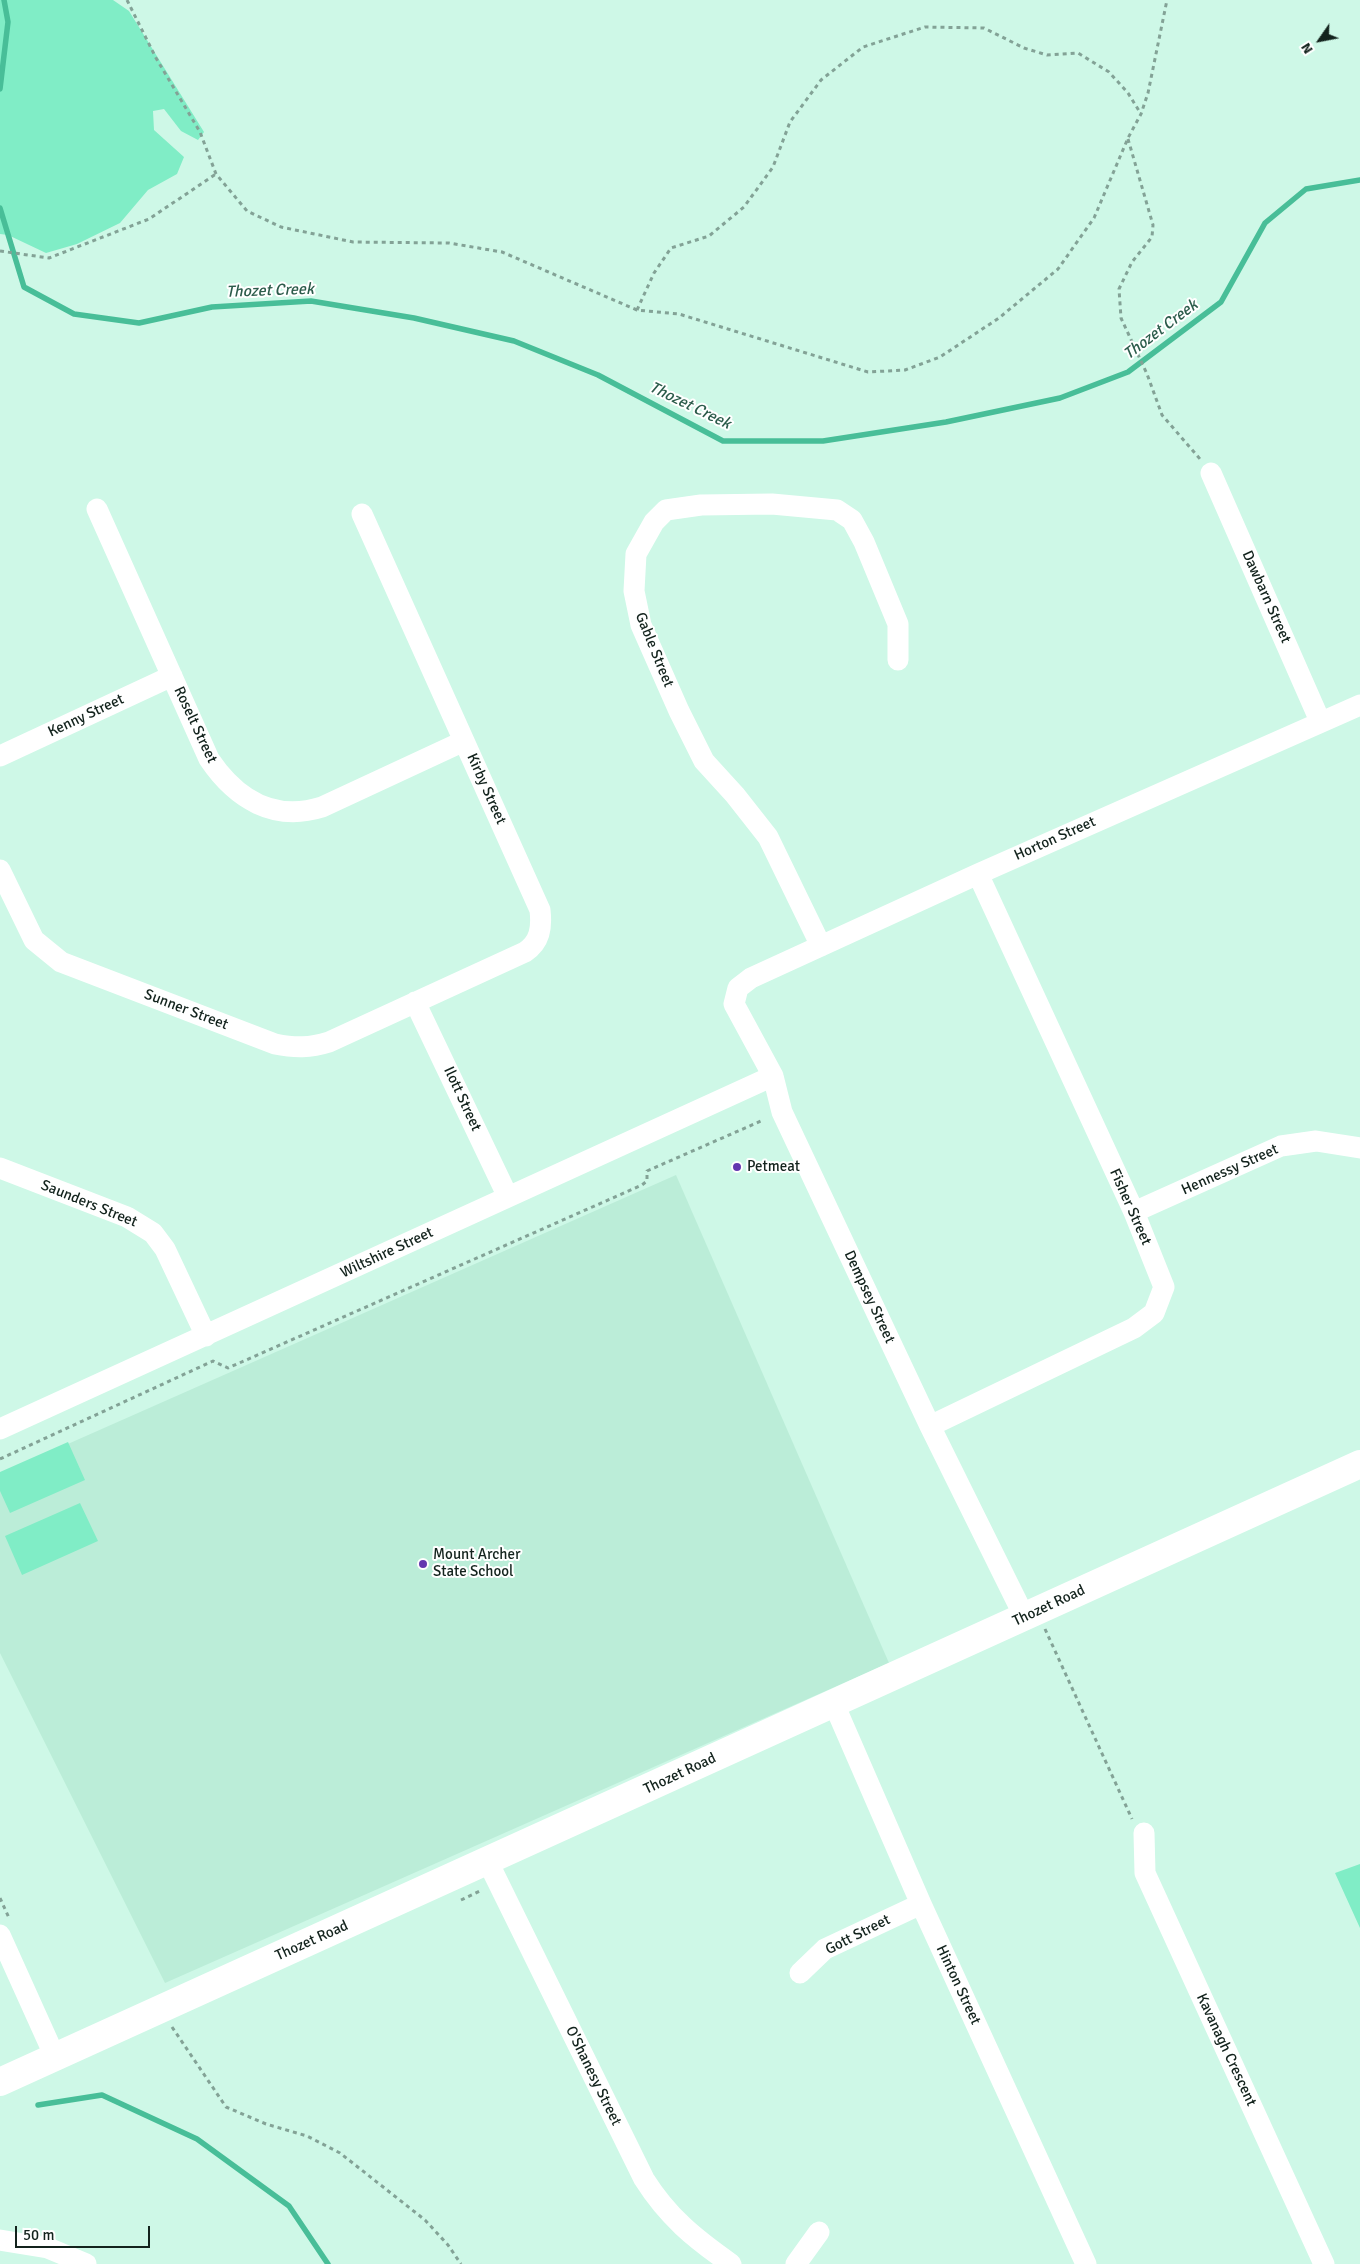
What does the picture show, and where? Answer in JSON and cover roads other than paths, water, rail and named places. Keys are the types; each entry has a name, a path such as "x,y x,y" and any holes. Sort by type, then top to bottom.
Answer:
{"street":[{"name":"Dawbarn Street","path":"1211,473 1320,721"},
{"name":"Gable Street","path":"821,946 768,837 735,795 704,761 679,711 641,625 634,591 636,554 654,522 666,510 701,505 772,504 837,510 852,520 864,542 898,624 898,660"},
{"name":"Roselt Street","path":"97,509 209,759 221,776 248,799 274,811 306,812 322,808 464,741"},
{"name":"Kirby Street","path":"362,514 540,910 542,922 535,945 524,952 415,1002"},
{"name":"Kenny Street","path":"0,756 172,676"},
{"name":"Horton Street","path":"751,978 978,874 1320,721 1360,705"},
{"name":"Sunner Street","path":"0,870 34,940 61,962 275,1044 294,1048 313,1047 415,1002"},
{"name":"Fisher Street","path":"930,1426 1134,1328 1154,1313 1164,1287 1134,1212 978,874"},
{"name":"Dempsey Street","path":"751,978 738,988 734,1004 773,1076 782,1112 930,1426 1031,1615"},
{"name":"Ilott Street","path":"415,1002 508,1197"},
{"name":"Wiltshire Street","path":"0,1430 773,1076"},
{"name":"Hennessy Street","path":"1134,1212 1281,1146 1316,1141 1360,1148"},
{"name":"Saunders Street","path":"0,1168 127,1217 153,1233 165,1249 206,1336"},
{"name":"Thozet Road","path":"0,2082 488,1862 1360,1464"},
{"name":"Hinton Street","path":"834,1704 921,1904 1086,2264"},
{"name":"Kavanagh Crescent","path":"1144,1833 1145,1873 1324,2264"},
{"name":"O'Shanesy Street","path":"488,1862 644,2179 674,2220 692,2237 731,2264"},
{"name":"Gott Street","path":"800,1973 825,1949 921,1904"},
{"path":"6,1930 55,2057"},
{"path":"796,2264 818,2232"},
{"path":"0,2240 48,2248 86,2264"}],"waterway":[{"name":"Thozet Creek","path":"0,89 8,22 4,0"},
{"name":"Thozet Creek","path":"0,208 24,287 74,314 139,323 212,307 311,301 414,318 514,341 598,375 723,441 823,441 946,422 1060,398 1128,372 1221,302 1265,223 1306,189 1360,180"},
{"path":"38,2105 102,2095 197,2139 289,2206 328,2264"}],"place":[{"name":"Petmeat","path":"737,1167"},
{"name":"Mount Archer State School","path":"423,1564"}]}
